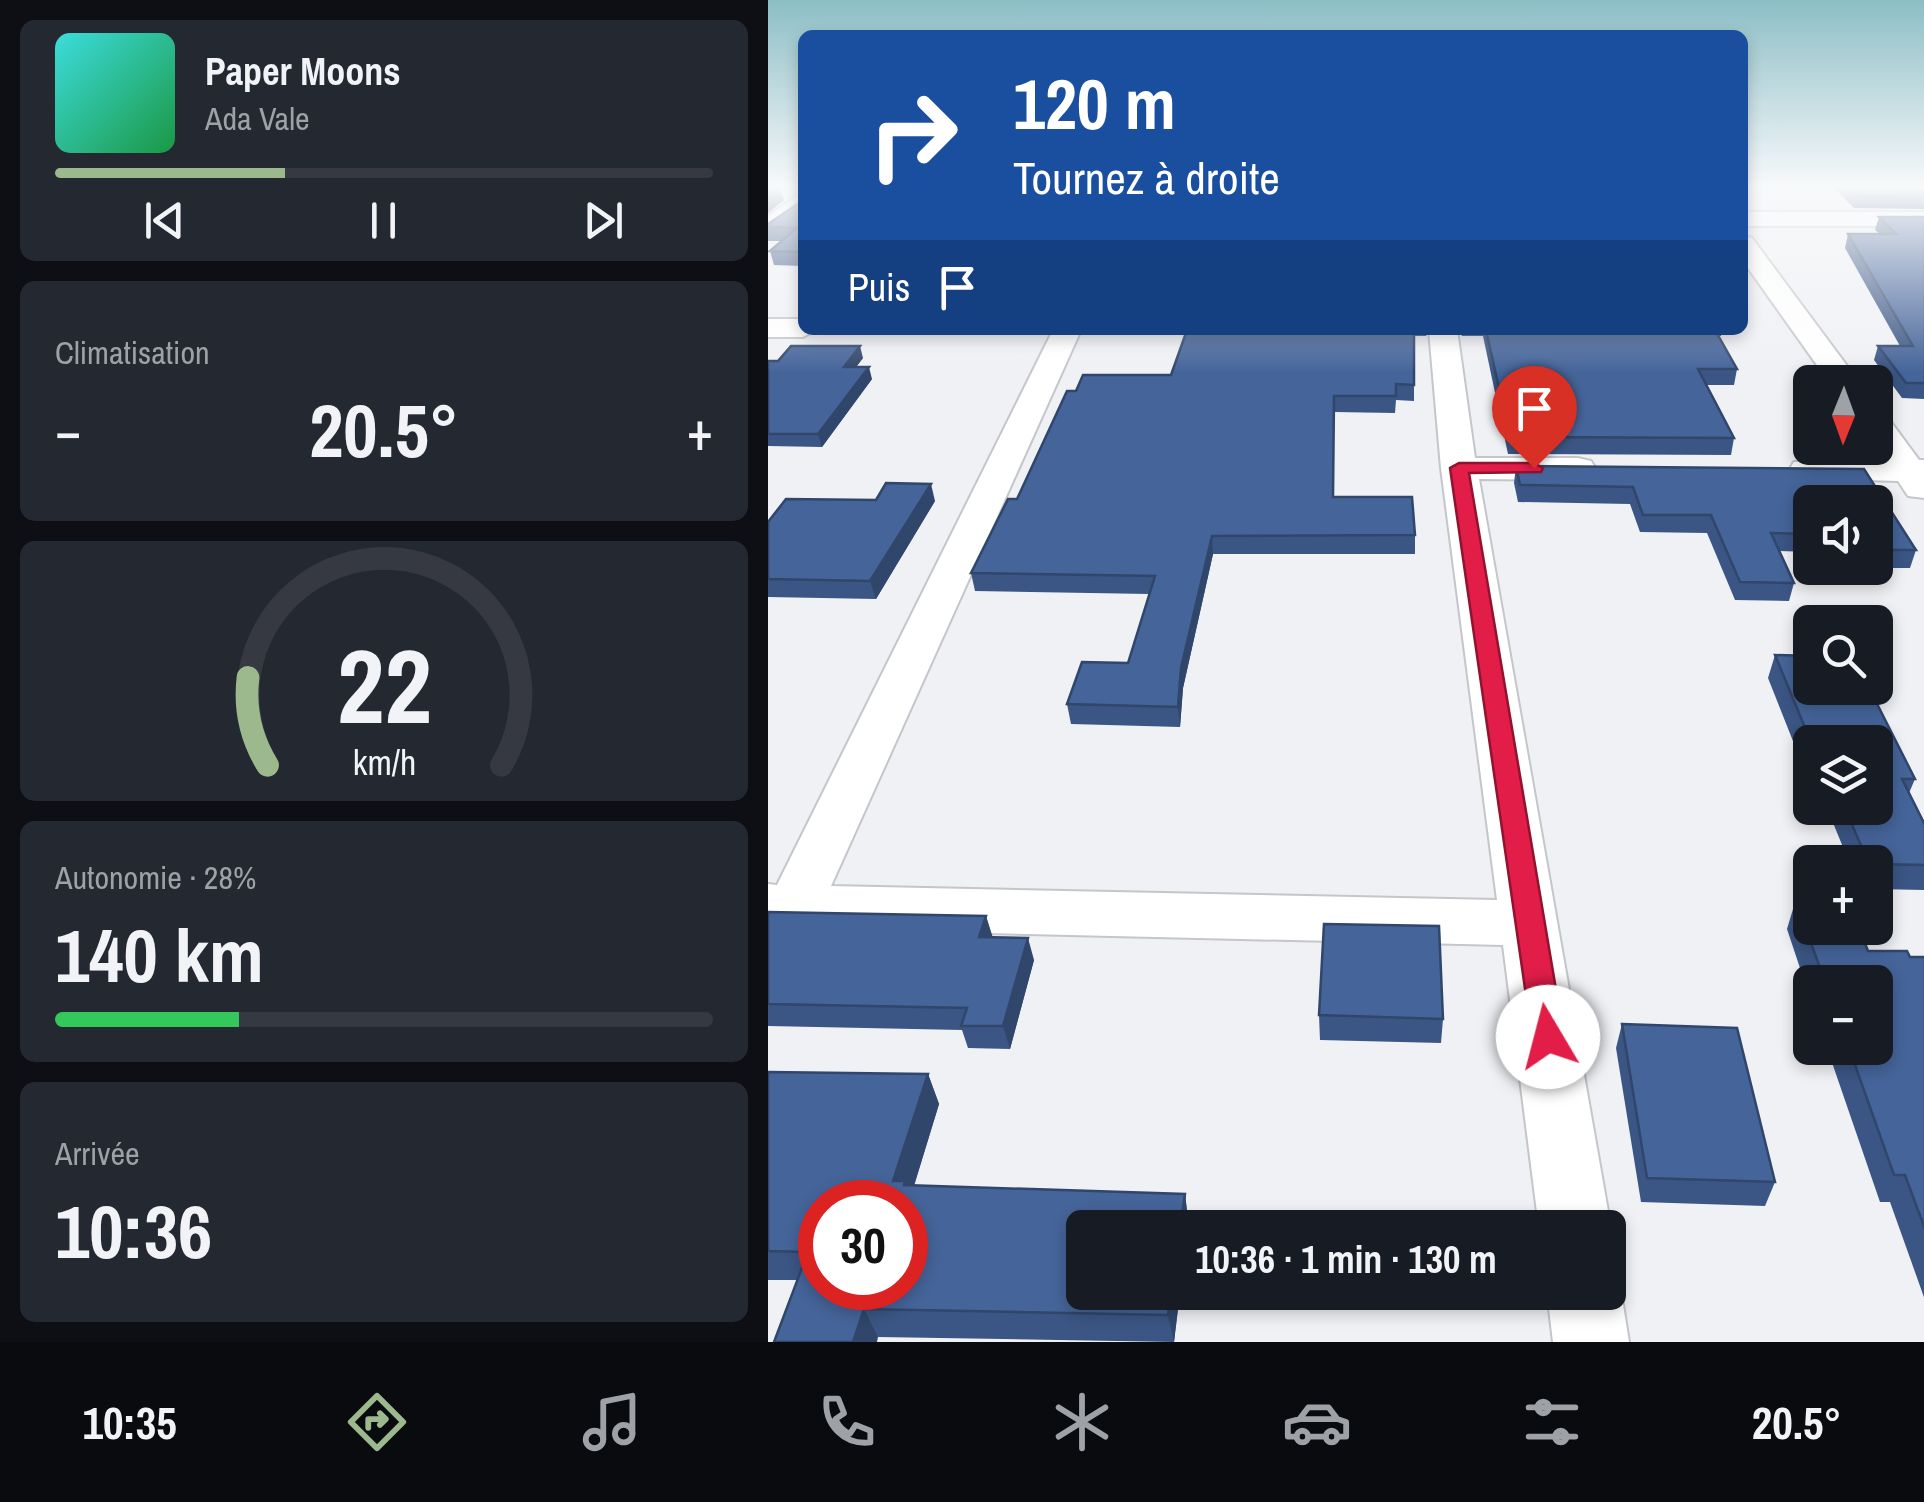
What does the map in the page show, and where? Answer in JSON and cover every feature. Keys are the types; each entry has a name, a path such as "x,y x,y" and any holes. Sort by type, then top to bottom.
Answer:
{"street":[{"path":"1748,250 1832,365"},
{"path":"768,328 798,328"},
{"path":"1065,335 781,906 1532,923"},
{"path":"1444,335 1459,468 1532,923 1572,1210"},
{"path":"1893,447 1919,478"},
{"path":"1459,468 1616,469"},
{"path":"1772,470 1919,478"},
{"path":"1587,1310 1591,1342"}],"building":[{"path":"774,248 798,248 798,252 770,251"},
{"path":"1856,248 1925,248 1925,383 1906,383 1878,346 1913,346"},
{"path":"1185,335 1414,335 1414,385 1396,384 1396,396 1334,396 1333,497 1412,497 1415,535 1212,536 1181,668 1178,707 1067,704 1082,662 1128,663 1155,576 971,573 1008,499 1017,499 1067,391 1076,391 1083,375 1171,375"},
{"path":"1487,335 1718,335 1737,369 1698,369 1734,438 1510,437"},
{"path":"791,346 860,346 844,367 869,367 818,434 768,434 768,361 778,361"},
{"path":"1516,466 1864,469 1874,485 1793,485 1793,534 1771,533 1793,583 1740,582 1711,515 1643,515 1633,487 1520,485"},
{"path":"886,483 931,484 870,581 768,579 768,522 786,499 876,500"},
{"path":"1893,514 1916,550 1893,550"},
{"path":"1775,655 1793,656 1793,698"},
{"path":"1796,705 1878,705 1888,725 1804,725"},
{"path":"1893,735 1915,779 1902,779 1925,825 1925,865 1893,864 1893,845 1861,845 1852,825 1893,825"},
{"path":"768,912 986,916 979,937 1028,938 1003,1026 961,1026 967,1008 768,1004"},
{"path":"1324,924 1439,926 1443,1019 1319,1015"},
{"path":"1812,945 1866,945 1868,951 1907,951 1910,957 1925,957 1925,1229 1905,1175 1894,1175 1855,1065 1893,1065 1893,965 1819,965"},
{"path":"1622,1024 1737,1028 1775,1182 1647,1178"},
{"path":"768,1072 928,1074 893,1180 798,1180 798,1252 768,1251"},
{"path":"928,1186 1185,1194 1183,1210 1066,1210 1066,1310 1169,1310 1168,1315 915,1310 928,1310"},
{"path":"798,1278 798,1310 864,1310 853,1342 774,1342"}],"route":[{"path":"1534,468 1459,468 1548,1037"}]}
